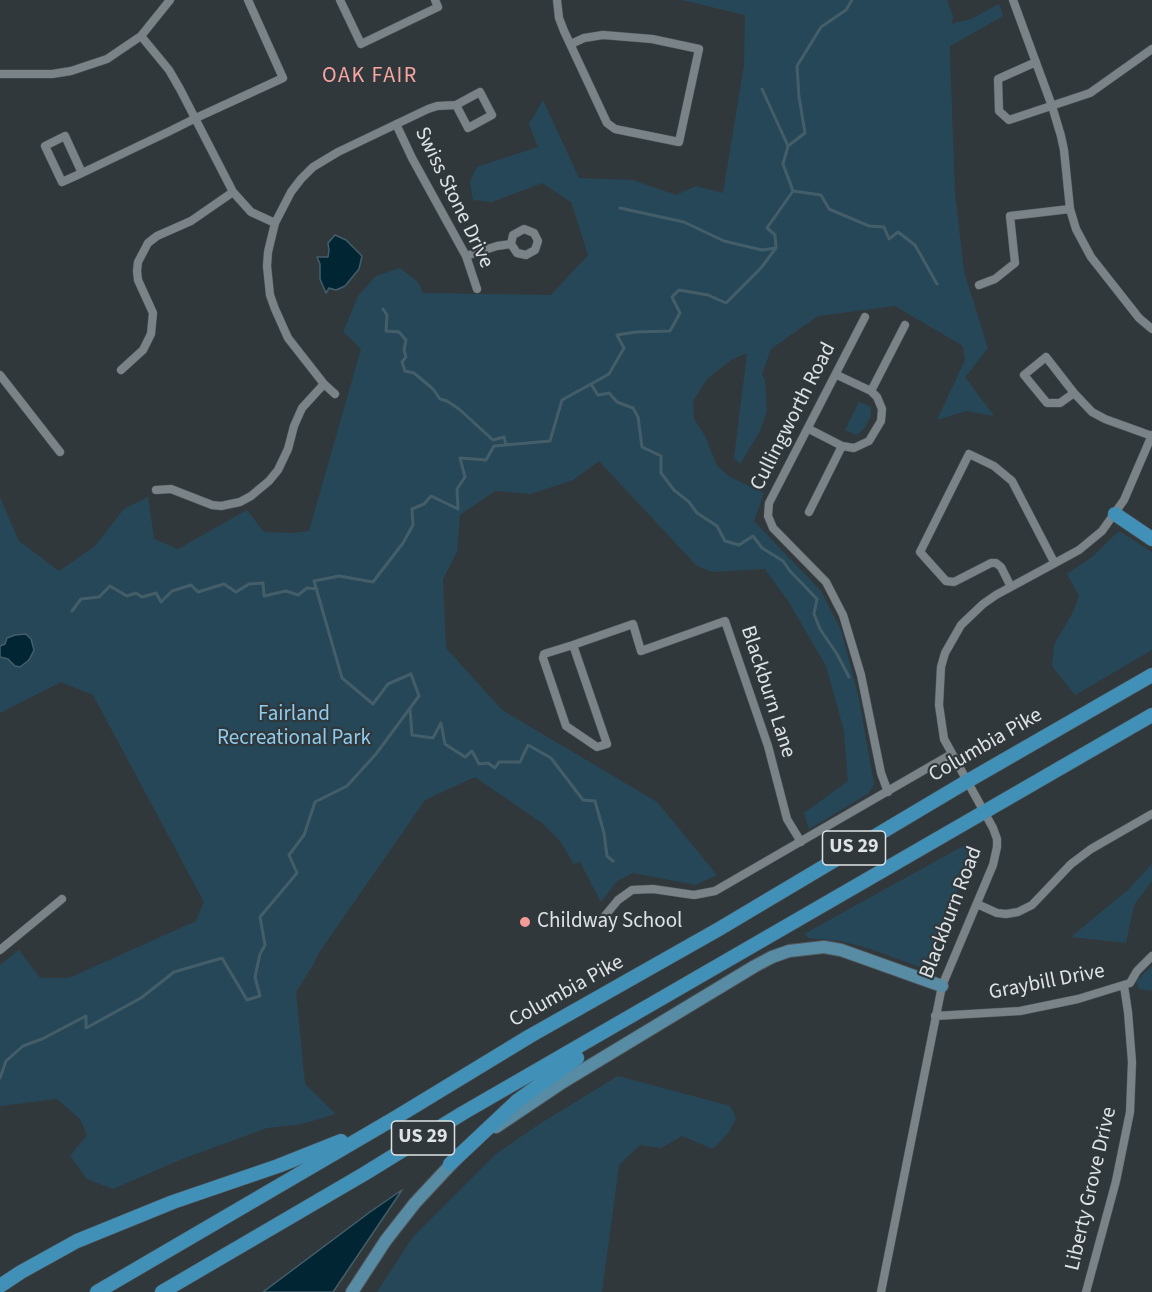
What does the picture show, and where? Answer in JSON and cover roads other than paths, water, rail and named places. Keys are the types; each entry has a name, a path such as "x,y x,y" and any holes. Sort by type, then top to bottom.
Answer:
{"highway":[{"path":"1115,514 1152,539"},
{"name":"Columbia Pike","path":"97,1292 395,1118 530,1036 719,929 966,782 1152,675"},
{"name":"US 29","path":"162,1292 364,1174 463,1113 1152,715"},
{"path":"450,1164 517,1101 556,1071 686,985"},
{"path":"0,1286 77,1241 173,1202 311,1154 395,1118"}],"main road":[{"path":"352,1292 415,1203 450,1164 493,1129 563,1082 772,957 805,948 824,947 841,950 942,986"}],"street":[{"path":"0,74 52,74 71,71 106,59 141,36 170,0"},
{"path":"82,172 64,136 45,146 62,182 283,78 248,0"},
{"path":"340,0 361,44 438,7 435,0"},
{"path":"557,0 560,18 571,44 607,123 611,127 680,142 699,49 652,39 603,35 584,38 571,44"},
{"path":"1013,0 1052,106 1064,150 1070,209 1076,229 1091,257 1139,318 1152,329"},
{"path":"141,36 169,70 233,192 251,212 274,224"},
{"path":"1036,62 998,80 999,111 1009,120 1090,93 1152,49"},
{"path":"335,394 324,384 288,338 270,295 268,252 274,224 291,192 313,167 338,152 437,106 456,105 480,92 492,115 468,128 456,105"},
{"name":"Swiss Stone Drive","path":"396,124 466,256 477,289"},
{"path":"122,370 142,350 152,333 153,313 138,280 137,271 138,262 148,243 157,236 191,220 233,192"},
{"path":"979,285 995,279 1016,263 1010,216 1070,209"},
{"path":"466,256 511,244"},
{"name":"Cullingworth Road","path":"865,317 769,503 768,516 773,528 826,582 843,615 861,675 881,773 888,792"},
{"path":"871,391 905,325"},
{"path":"1074,393 1060,403 1047,403 1024,375 1046,357 1082,403 1098,415 1152,435"},
{"path":"0,375 60,452"},
{"path":"809,429 842,446 854,448 869,441 881,422 881,403 871,391 837,375"},
{"path":"156,490 171,489 212,505 221,506 246,499 269,481 278,470 302,408 324,384"},
{"name":"Blackburn Road","path":"881,1292 942,986 978,904 993,865 997,847 993,828 950,755 944,740 939,705 941,667 945,653 961,625 972,613 996,595 1093,540 1115,514 1132,482 1152,435"},
{"path":"809,512 842,446"},
{"path":"1011,586 1001,567 991,563 954,582 946,581 920,552 969,454 994,466 1012,481 1054,562"},
{"name":"Blackburn Lane","path":"573,645 607,744 597,747 566,726 543,658 544,654 633,624 641,651 725,621 768,746 787,819 801,842"},
{"path":"600,923 618,900 632,890 653,889 684,895 703,895 733,882 950,755"},
{"path":"978,904 1006,914 1018,912 1032,905 1071,864 1091,849 1152,814"},
{"path":"0,950 62,899"},
{"name":"Graybill Drive","path":"935,1016 1020,1011 1078,999 1130,983 1137,971 1152,956"},
{"name":"Liberty Grove Drive","path":"1086,1292 1116,1181 1130,1112 1132,1062 1124,986"}],"waterway":[{"path":"762,89 788,146 805,133 797,66 821,27 846,10 852,0"},
{"path":"788,146 783,164 793,191 821,195 829,209 869,226 884,227 889,239 898,232 915,245 937,284"},
{"path":"0,1078 6,1061 23,1046 42,1039 86,1016 86,1028 141,998 174,972 222,958 247,1000 260,996 255,977 260,954 265,945 260,917 297,873 289,855 304,835 315,802 347,786 376,754 419,696 411,674 388,684 373,704 342,678 314,581 339,576 373,582 403,543 413,525 412,509 424,504 431,496 458,509 457,489 465,477 460,458 486,460 494,446 550,441 562,400 609,374 624,348 617,335 670,331 680,313 672,297 679,290 708,295 726,303 761,268 776,248 775,235 767,228 793,191"},
{"path":"620,208 684,222 724,241 762,250 776,248"},
{"path":"383,309 387,315 386,331 399,332 406,340 404,350 406,357 402,362 405,371 414,373 433,389 440,399 459,409 493,440 504,437 506,445"},
{"path":"591,384 598,395 609,393 617,402 633,408 638,417 642,447 661,456 661,473 697,513 717,526 725,541 739,545 753,536 762,548 783,561 817,599 814,614 820,629 849,677"},
{"path":"72,611 81,599 99,597 110,586 127,596 136,593 142,597 156,593 161,602 172,591 191,585 198,592 224,584 236,592 249,584 263,583 264,596 286,591 298,595 307,588 317,589"},
{"path":"410,708 412,735 433,738 441,723 445,744 465,757 472,751 479,764 488,763 495,768 499,762 520,762 528,745 551,758 583,800 595,801 604,833 607,856 613,861"}],"place":[{"name":"Childway School","path":"525,922"}],"district":[{"name":"OAK FAIR","path":"370,77"}],"park label":[{"name":"Fairland Recreational Park","path":"294,727"}]}
